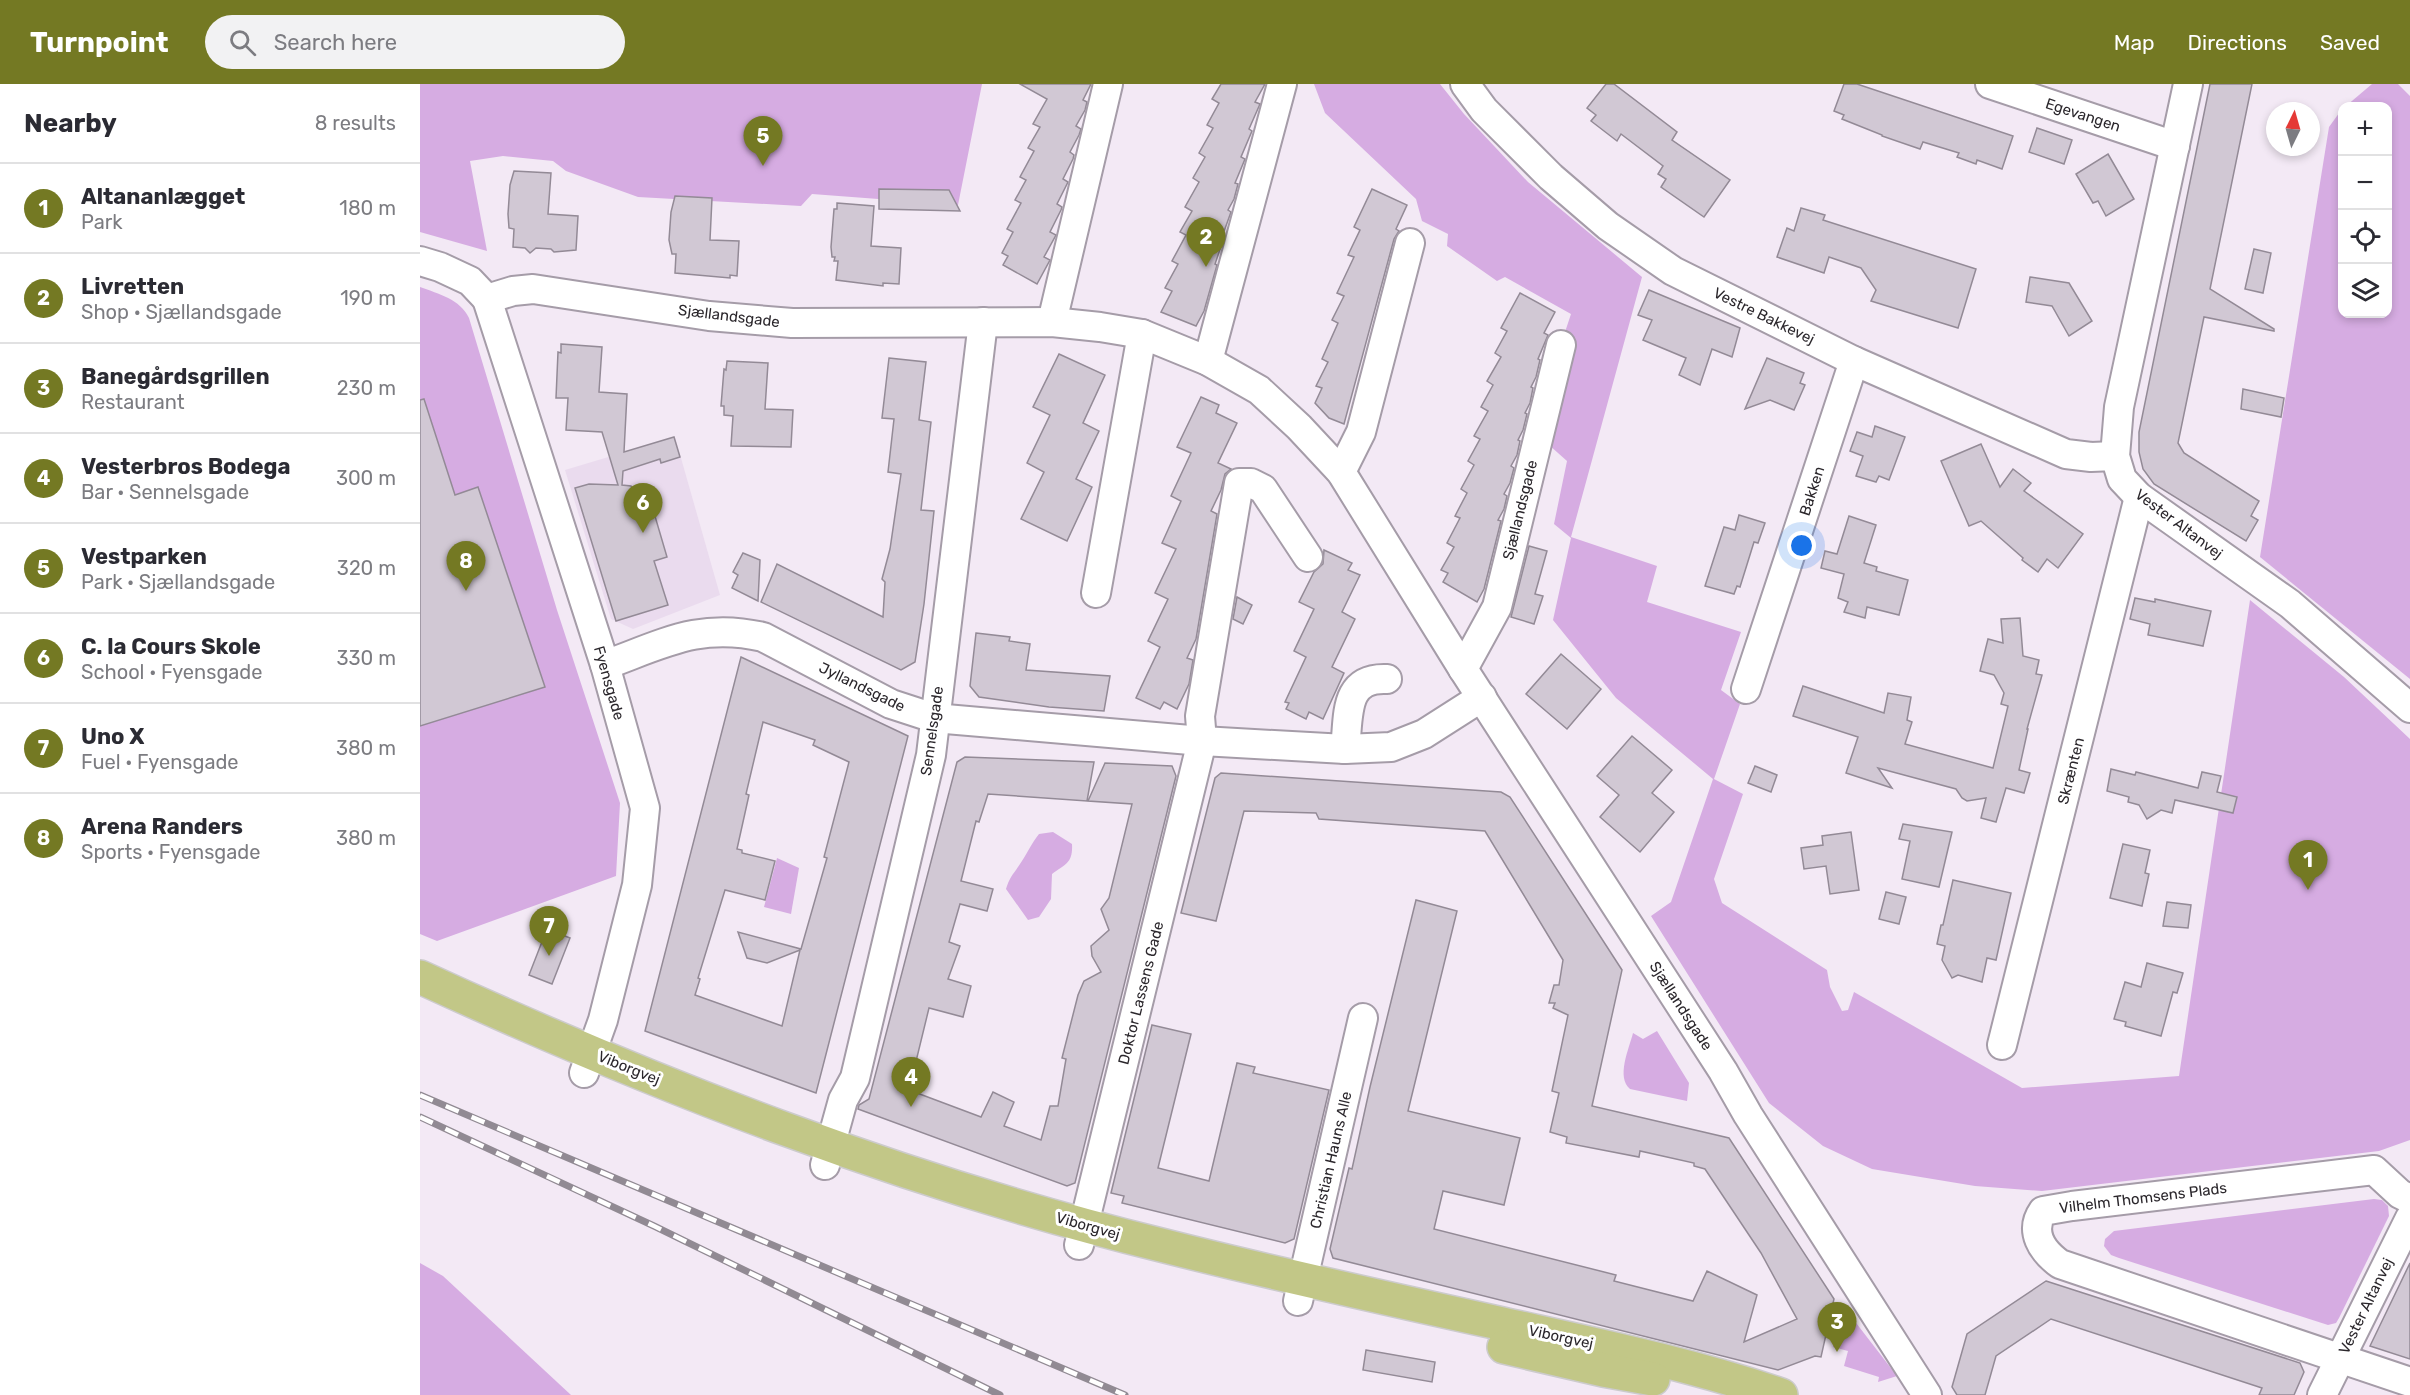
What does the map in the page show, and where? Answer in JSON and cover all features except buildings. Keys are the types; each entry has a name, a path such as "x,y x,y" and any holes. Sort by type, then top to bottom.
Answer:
{"main road":[{"name":"Viborgvej","path":"420,977 588,1064"},
{"name":"Viborgvej","path":"420,1000 828,1155 921,1198 1081,1235 1150,1265 1301,1290 1690,1366 1781,1395"},
{"name":"Viborgvej","path":"1301,1290 1719,1395"}],"street":[{"path":"1052,322 1108,84"},
{"path":"1208,361 1282,84"},
{"name":"Vestre Bakkevej","path":"1465,84 1484,110 1543,168 1608,226 1673,271 1854,361 2066,454 2091,458 2115,456"},
{"name":"Egevangen","path":"1990,84 2175,146"},
{"name":"Vester Altanvej","path":"2188,84 2119,408 2115,456 2122,479 2139,497 2290,604 2410,708"},
{"path":"1341,472 1361,432 1410,243"},
{"path":"420,261 440,267 470,281 488,298"},
{"name":"Sjællandsgade","path":"488,298 513,291 533,289 709,316 792,323 1052,322 1142,334 1208,361 1259,390 1299,427 1341,472 1463,669 1723,1071 1748,1115 1927,1395"},
{"name":"Fyensgade","path":"488,298 605,665 645,808 637,885 603,1020 588,1064"},
{"name":"Sennelsgade","path":"828,1155 843,1100 855,1078 931,755 983,322"},
{"path":"1096,593 1142,334"},
{"name":"Sjællandsgade","path":"1463,669 1497,608 1561,345"},
{"name":"Bakken","path":"1746,689 1854,361"},
{"path":"1202,741 1200,716 1239,483 1251,483 1263,489 1308,557"},
{"name":"Skrænten","path":"2002,1045 2139,497"},
{"name":"Jyllandsgade","path":"605,665 687,635 714,631 740,632 763,637 891,704 934,718 1202,741 1345,749 1391,747 1424,734 1482,698"},
{"path":"1345,749 1353,693 1361,684 1374,679 1387,680"},
{"name":"Doktor Lassens Gade","path":"1081,1235 1202,741"},
{"name":"Christian Hauns Alle","path":"1301,1290 1363,1018"},
{"name":"Vilhelm Thomsens Plads","path":"2410,1199 2400,1194 2374,1170 2072,1206 2043,1211 2038,1218 2038,1237 2043,1248 2060,1264 2339,1360 2410,1382"},
{"name":"Vester Altanvej","path":"2322,1395 2410,1218"}],"shaded area":[{"path":"420,84 982,84 958,205 812,194 801,206 638,197 566,171 553,161 503,156 470,161 487,251 420,232"},
{"path":"1314,84 1440,84 1464,114 1528,182 1642,277 1571,537 1657,566 1647,602 1741,632 1721,690 1740,704 1714,779 1743,794 1714,879 1722,903 1827,970 1830,987 1842,1011 1848,1010 1854,992 2022,1088 2179,1076 2250,600 2344,677 2410,739 2410,1140 2379,1151 2042,1191 1975,1186 1872,1169 1823,1146 1769,1103 1651,916 1671,902 1713,779 1616,698 1553,620 1571,538 1554,524 1567,461 1549,445 1575,350 1565,332 1571,314 1505,277 1497,281 1447,246 1448,234 1422,221 1416,199 1325,113"},
{"path":"2372,84 2398,84 2410,96 2410,679 2260,557 2329,127 2338,115 2338,318 2392,318 2392,102 2351,102"},
{"path":"420,287 455,302 469,318 557,610 620,803 616,876 437,941 420,934"},
{"path":"675,437 720,595 633,629 611,619 565,470"},
{"path":"1053,832 1072,844 1070,859 1052,874 1051,899 1039,917 1028,920 1006,889 1039,834"},
{"path":"777,858 799,868 791,914 764,907"},
{"path":"1657,1031 1689,1083 1687,1101 1630,1089 1626,1084 1625,1062 1633,1033 1643,1039"},
{"path":"2374,1199 2382,1200 2388,1206 2389,1216 2339,1318 2336,1323 2328,1325 2119,1258 2111,1255 2104,1246 2105,1239 2114,1231"},
{"path":"420,1263 443,1276 571,1395 420,1395"},
{"path":"1843,1306 1897,1376 1878,1382 1879,1377 1844,1366 1848,1351 1833,1347"}],"railway":[{"path":"420,1095 1125,1395"},
{"path":"420,1117 654,1226 1000,1395"}],"place":[{"name":"Vestparken","path":"763,166"},
{"name":"Livretten","path":"1206,267"},
{"name":"C. la Cours Skole","path":"643,533"},
{"name":"Arena Randers","path":"466,591"},
{"name":"Altananlægget","path":"2308,890"},
{"name":"Uno X","path":"549,956"},
{"name":"Vesterbros Bodega","path":"911,1107"},
{"name":"Banegårdsgrillen","path":"1837,1352"}]}
